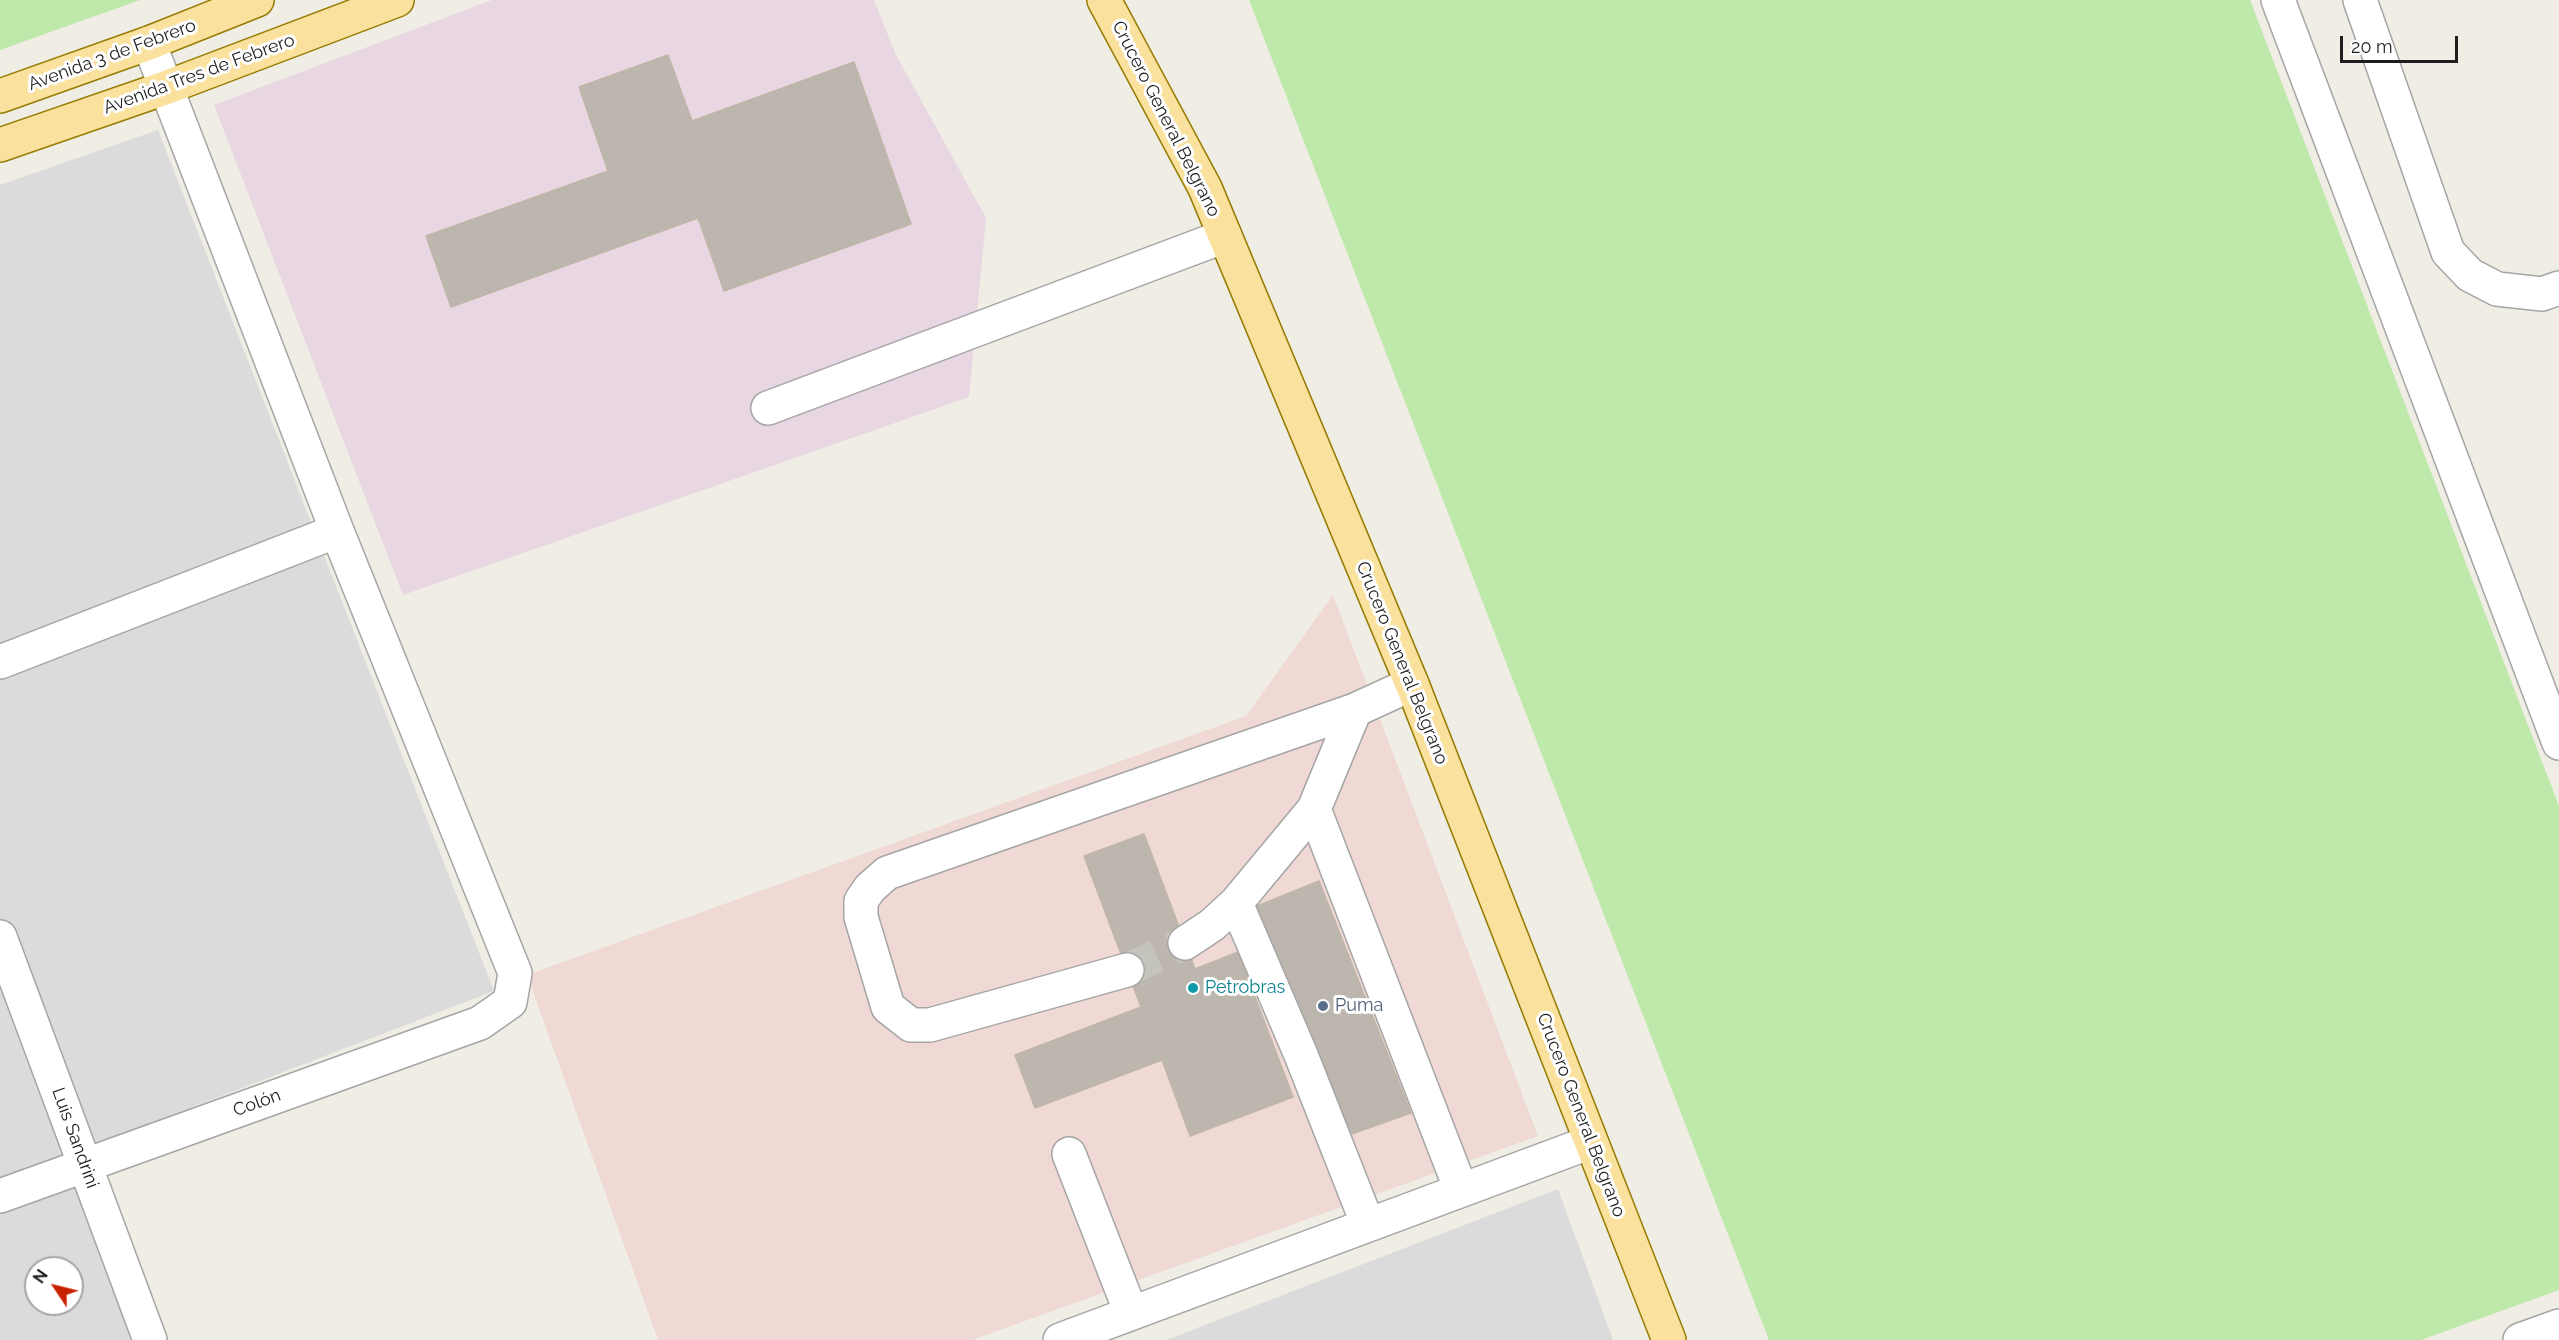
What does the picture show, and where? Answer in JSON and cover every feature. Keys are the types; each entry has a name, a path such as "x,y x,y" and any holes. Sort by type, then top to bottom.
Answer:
{"main road":[{"name":"Avenida 3 de Febrero","path":"0,96 149,44 257,0"},
{"name":"Avenida Tres de Febrero","path":"0,145 165,87 397,0"},
{"name":"Crucero General Belgrano","path":"1104,0 1205,188 1412,684 1669,1340"}],"street":[{"path":"2278,0 2559,743"},
{"path":"2360,0 2448,252 2470,275 2498,289 2542,294 2559,288"},
{"path":"0,662 337,531 149,44"},
{"path":"768,408 1225,236"},
{"name":"Colón","path":"0,1196 480,1023 510,1002 516,973 337,531"},
{"path":"1127,970 930,1024 911,1025 888,1007 861,917 861,901 870,888 887,873 1355,710 1412,684"},
{"path":"1185,943 1212,925 1236,903 1314,809 1355,710"},
{"path":"1314,809 1461,1190"},
{"path":"1236,903 1301,1055 1368,1225"},
{"name":"Luis Sandrini","path":"0,937 150,1340"},
{"path":"1060,1340 1591,1142"},
{"path":"1069,1154 1131,1313"},
{"path":"2520,1340 2559,1326"}],"shaded area":[{"path":"492,0 874,0 895,53 986,218 969,397 403,595 214,105"},
{"path":"158,130 494,991 65,1156 133,1340 0,1340 0,185"},
{"path":"1333,595 1538,1136 972,1340 658,1340 527,975 1246,716"},
{"path":"1558,1189 1613,1340 1166,1340"}],"green space":[{"path":"0,0 140,0 0,50"},
{"path":"1249,0 2250,0 2559,806 2559,1290 2421,1340 1769,1340"}],"building":[{"path":"668,55 692,121 854,62 911,224 724,291 698,218 451,307 426,236 608,171 579,87"},
{"name":"Petrobras","path":"1144,834 1195,969 1238,952 1293,1097 1190,1136 1162,1060 1035,1108 1015,1055 1141,1007 1084,856"},
{"path":"1319,881 1411,1113 1343,1137 1252,908"}],"tunnel":[{"path":"1127,970 1185,943"}],"place":[{"name":"Petrobras","path":"1193,988"},
{"name":"Puma","path":"1323,1006"}]}
